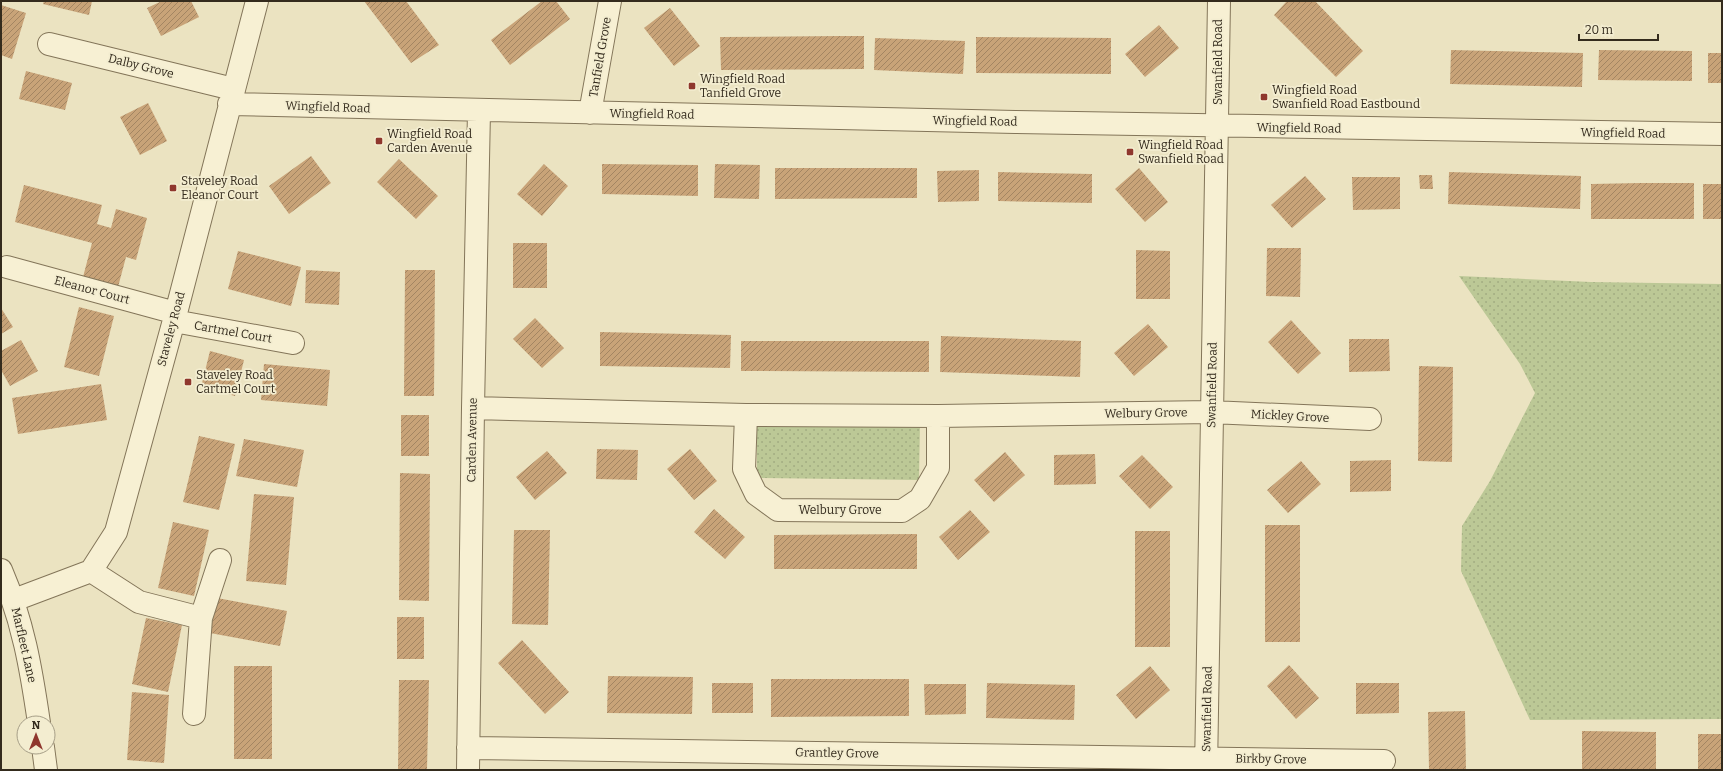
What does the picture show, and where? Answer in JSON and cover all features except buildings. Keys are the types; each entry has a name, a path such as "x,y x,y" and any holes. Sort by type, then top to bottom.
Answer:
{"street":[{"name":"Staveley Road","path":"91,571 116,532 175,317 231,96 257,1"},
{"name":"Tanfield Grove","path":"590,113 610,1"},
{"name":"Swanfield Road","path":"1206,764 1219,1"},
{"name":"Dalby Grove","path":"49,44 231,96"},
{"name":"Wingfield Road","path":"231,96 479,111 1218,126 1722,134"},
{"name":"Carden Avenue","path":"468,770 472,408 479,111"},
{"name":"Eleanor Court","path":"8,267 175,317"},
{"name":"Cartmel Court","path":"175,317 293,343"},
{"name":"Welbury Grove","path":"472,408 746,414 938,416 1211,412"},
{"name":"Mickley Grove","path":"1211,412 1370,419"},
{"name":"Welbury Grove","path":"746,414 744,469 756,494 778,510 902,511 920,499 938,468 938,416"},
{"path":"194,714 201,618 220,560"},
{"name":"Marfleet Lane","path":"1,570 14,600 29,660 38,715"},
{"path":"14,600 91,571 139,602 201,618"},
{"name":"Grantley Grove","path":"468,748 1206,764"},
{"path":"44,755 46,770"},
{"name":"Birkby Grove","path":"1206,764 1384,761"}],"green space":[{"path":"1459,276 1591,282 1722,284 1722,719 1530,720 1461,571 1462,526 1490,481 1535,393 1520,364"},
{"path":"757,422 920,424 919,480 757,478"}],"place":[{"name":"Wingfield Road Tanfield Grove","path":"692,86"},
{"name":"Wingfield Road Swanfield Road Eastbound","path":"1264,97"},
{"name":"Wingfield Road Carden Avenue","path":"379,141"},
{"name":"Wingfield Road Swanfield Road","path":"1130,152"},
{"name":"Staveley Road Eleanor Court","path":"173,188"},
{"name":"Staveley Road Cartmel Court","path":"188,382"}]}
